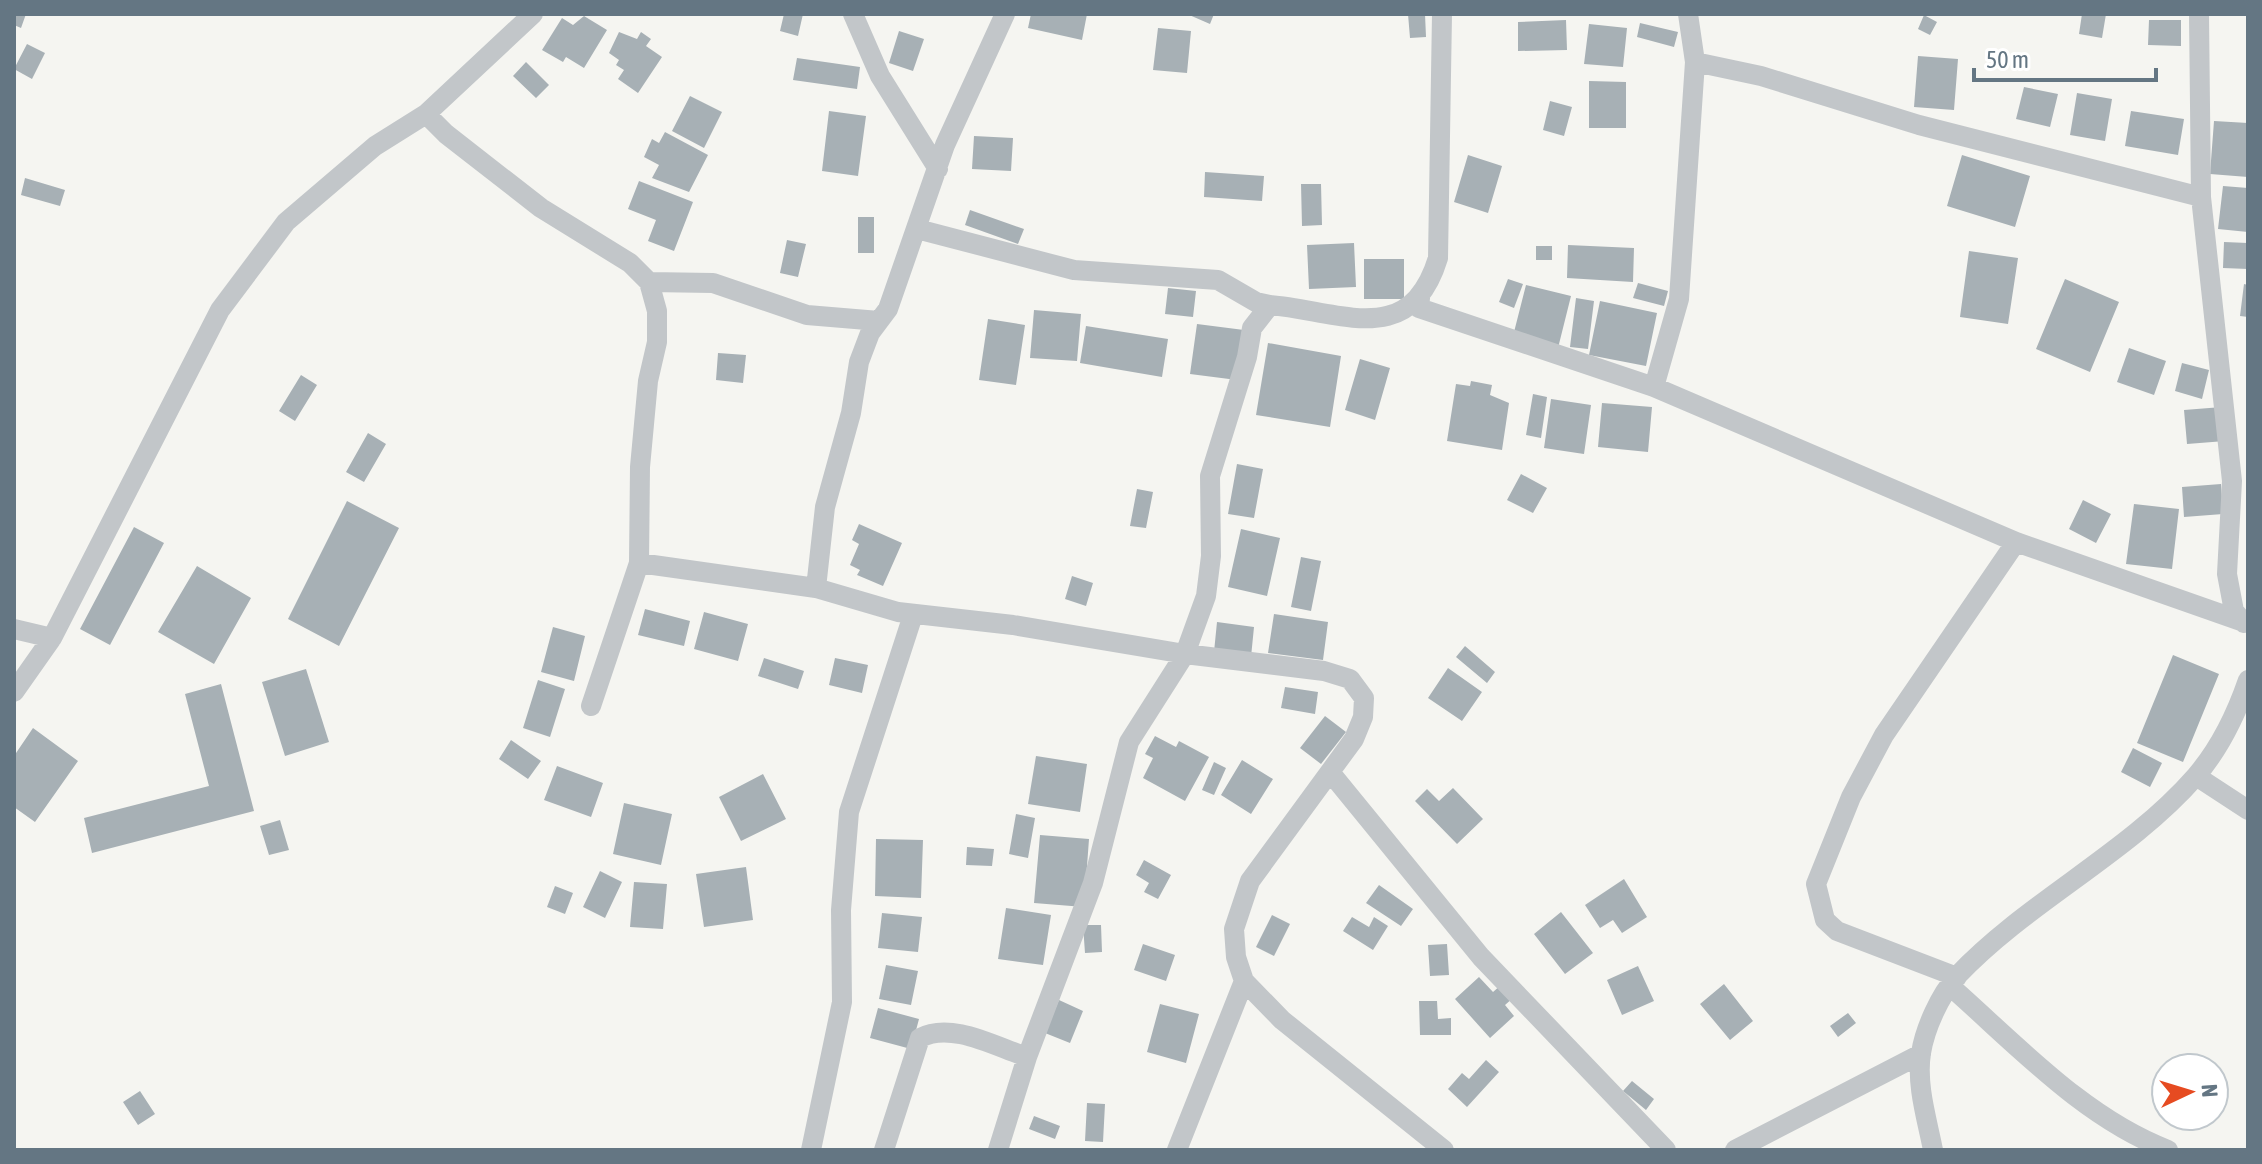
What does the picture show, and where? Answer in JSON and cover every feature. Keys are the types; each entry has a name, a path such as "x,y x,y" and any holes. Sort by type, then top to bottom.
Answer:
{"street":[{"path":"14,692 52,638 220,310 286,222 375,146 426,114 533,14"},
{"path":"853,14 880,76 938,169"},
{"path":"816,588 825,507 851,413 859,362 870,333 888,309 938,169 1005,14"},
{"path":"917,229 1074,270 1218,280 1256,302 1360,321 1382,319 1402,312 1420,298 1432,279 1438,258 1442,14"},
{"path":"1654,387 1679,299 1695,62 1688,14"},
{"path":"2199,14 2201,197 2232,481 2227,544 2229,597 2244,623"},
{"path":"1695,62 1761,76 1919,125 2201,197"},
{"path":"426,114 446,134 541,208 630,263 649,282 657,311 657,342 648,381 640,467 639,563 591,706"},
{"path":"649,282 713,283 807,315 879,321"},
{"path":"1420,298 1419,308 1654,387 2016,542 2244,623"},
{"path":"998,1150 1027,1057 1093,883 1129,742 1185,654 1206,596 1211,556 1210,476 1247,357 1252,328 1270,305"},
{"path":"2016,542 1884,735 1845,809 1816,884 1825,920 1837,931 1954,981 2096,1111 2139,1139 2168,1150"},
{"path":"639,563 816,588 913,615 1013,625 1185,654 1324,671 1350,679 1364,698 1363,717 1354,739 1301,806 1250,881 1234,929 1236,957 1244,981 1282,1020 1444,1150"},
{"path":"811,1150 842,1002 841,910 849,812 913,615"},
{"path":"14,629 52,638"},
{"path":"1933,1150 1921,1090 1921,1054 1930,1023 1954,981 2158,813 2196,776 2222,739 2248,680"},
{"path":"1330,772 1481,957 1666,1150"},
{"path":"2196,776 2248,810"},
{"path":"1177,1150 1244,981"},
{"path":"884,1150 920,1038 931,1032 951,1032 1027,1057"},
{"path":"1735,1150 1921,1054"}],"building":[{"path":"14,14 26,14 21,28 14,25"},
{"path":"784,14 803,14 798,36 780,31"},
{"path":"1031,14 1087,14 1082,40 1028,28"},
{"path":"1187,14 1214,14 1210,24"},
{"path":"1408,14 1425,14 1426,37 1410,38"},
{"path":"2082,14 2106,14 2102,38 2079,34"},
{"path":"1924,15 1937,22 1930,35 1918,29"},
{"path":"584,16 607,30 584,68 566,57 563,62 542,50 562,18 573,25"},
{"path":"1566,20 1567,50 1518,51 1518,22"},
{"path":"2149,20 2181,20 2181,46 2148,45"},
{"path":"1640,23 1678,32 1674,47 1637,37"},
{"path":"1589,24 1627,28 1623,67 1584,64"},
{"path":"1158,28 1191,31 1187,73 1153,70"},
{"path":"899,31 924,39 913,71 889,63"},
{"path":"619,32 637,39 641,32 651,39 646,46 662,57 638,93 618,79 624,70 616,65 619,60 609,53"},
{"path":"27,44 45,53 32,79 14,69"},
{"path":"1918,56 1958,59 1954,110 1914,107"},
{"path":"797,58 860,67 857,89 793,80"},
{"path":"526,62 549,85 536,98 513,76"},
{"path":"1589,81 1626,82 1626,128 1589,128"},
{"path":"2024,87 2058,94 2050,127 2016,119"},
{"path":"2077,93 2112,99 2105,141 2070,135"},
{"path":"690,96 722,112 704,148 672,131"},
{"path":"1550,101 1572,107 1564,136 1543,130"},
{"path":"829,111 866,116 858,176 822,171"},
{"path":"2131,111 2184,119 2178,155 2125,146"},
{"path":"2214,121 2248,123 2248,177 2210,174"},
{"path":"665,132 708,155 689,192 652,178 659,165 644,157 652,139 659,143"},
{"path":"974,136 1013,138 1011,171 972,169"},
{"path":"1468,155 1502,166 1488,213 1454,202"},
{"path":"1962,155 2030,176 2015,227 1947,206"},
{"path":"1205,172 1264,176 1262,201 1204,197"},
{"path":"25,178 65,190 60,206 21,195"},
{"path":"639,181 693,202 674,251 648,241 656,220 628,209"},
{"path":"1301,184 1321,184 1322,225 1302,226"},
{"path":"2223,186 2248,188 2248,232 2218,229"},
{"path":"970,210 1024,229 1018,244 965,225"},
{"path":"858,217 874,217 874,253 858,253"},
{"path":"787,240 806,244 798,277 780,273"},
{"path":"2224,242 2248,243 2248,269 2223,268"},
{"path":"1354,243 1356,287 1309,289 1307,245"},
{"path":"1568,245 1634,248 1633,282 1567,278"},
{"path":"1536,246 1552,246 1552,260 1536,260"},
{"path":"1969,251 2018,258 2008,324 1960,317"},
{"path":"1364,259 1404,259 1404,299 1364,299"},
{"path":"1508,279 1523,284 1514,308 1499,302"},
{"path":"2065,279 2119,302 2090,372 2036,349"},
{"path":"1638,283 1668,291 1664,306 1633,298"},
{"path":"2244,284 2248,285 2248,317 2240,316"},
{"path":"1526,285 1571,296 1558,348 1513,336"},
{"path":"1168,288 1196,291 1193,317 1165,314"},
{"path":"1576,298 1594,301 1588,349 1570,347"},
{"path":"1600,301 1657,313 1646,366 1589,355"},
{"path":"1034,310 1081,314 1077,361 1030,358"},
{"path":"988,319 1025,325 1016,385 979,380"},
{"path":"1197,324 1244,330 1237,380 1190,374"},
{"path":"1086,326 1168,339 1162,377 1080,363"},
{"path":"1268,343 1341,356 1330,427 1256,415"},
{"path":"2129,348 2166,361 2154,395 2117,382"},
{"path":"718,353 746,355 743,383 716,380"},
{"path":"1360,359 1390,368 1375,420 1345,410"},
{"path":"2182,363 2209,370 2202,399 2175,391"},
{"path":"301,375 317,385 295,421 279,411"},
{"path":"1471,381 1492,385 1490,395 1509,403 1502,450 1447,441 1456,384 1470,386"},
{"path":"1533,394 1547,397 1541,438 1526,435"},
{"path":"1551,399 1591,405 1584,454 1544,448"},
{"path":"1602,403 1652,407 1648,452 1598,447"},
{"path":"2222,407 2225,441 2187,444 2184,410"},
{"path":"368,433 386,444 364,482 346,472"},
{"path":"1237,464 1263,469 1254,518 1228,514"},
{"path":"1521,474 1547,488 1533,513 1507,500"},
{"path":"2221,484 2223,514 2184,517 2182,487"},
{"path":"1137,489 1153,492 1146,528 1130,526"},
{"path":"2083,500 2111,514 2096,543 2069,529"},
{"path":"347,501 399,528 339,646 288,619"},
{"path":"2134,504 2179,509 2172,569 2126,564"},
{"path":"859,524 902,543 883,586 857,575 860,570 850,565 859,544 852,540"},
{"path":"134,527 164,543 110,645 80,629"},
{"path":"1241,529 1280,538 1267,596 1228,587"},
{"path":"1301,557 1321,561 1311,611 1291,607"},
{"path":"197,566 251,598 214,664 158,632"},
{"path":"1072,576 1093,583 1086,606 1065,599"},
{"path":"645,609 690,621 684,646 638,635"},
{"path":"704,612 748,624 738,661 694,649"},
{"path":"1274,614 1328,622 1323,660 1268,653"},
{"path":"1217,622 1254,627 1251,657 1214,652"},
{"path":"553,627 585,636 574,681 541,672"},
{"path":"1465,646 1495,672 1487,683 1456,657"},
{"path":"2173,655 2219,674 2183,762 2137,743"},
{"path":"764,658 804,671 798,689 758,676"},
{"path":"835,658 868,665 862,693 829,685"},
{"path":"1448,668 1482,692 1462,721 1428,698"},
{"path":"306,669 329,742 285,756 262,682"},
{"path":"538,680 565,689 550,737 523,728"},
{"path":"221,684 254,811 92,853 84,818 209,786 185,694"},
{"path":"1285,687 1318,692 1315,714 1281,708"},
{"path":"1325,716 1346,732 1321,764 1300,748"},
{"path":"33,728 78,761 35,822 14,807 14,756"},
{"path":"1155,736 1176,747 1179,741 1209,757 1185,801 1143,778 1153,758 1145,754"},
{"path":"511,740 541,761 528,779 499,759"},
{"path":"2133,748 2162,763 2150,787 2121,772"},
{"path":"1036,756 1087,764 1080,812 1028,804"},
{"path":"1242,760 1273,779 1251,814 1221,795"},
{"path":"1214,762 1226,768 1214,795 1202,790"},
{"path":"557,766 603,783 591,817 544,800"},
{"path":"763,774 786,819 741,841 719,797"},
{"path":"1453,788 1483,819 1457,844 1415,801 1427,789 1439,801"},
{"path":"624,803 672,814 661,865 613,854"},
{"path":"1016,814 1035,818 1028,858 1009,854"},
{"path":"280,820 289,850 269,855 260,826"},
{"path":"1040,835 1089,839 1084,907 1034,903"},
{"path":"876,839 923,840 921,898 875,896"},
{"path":"967,847 994,849 992,866 966,865"},
{"path":"1144,860 1171,875 1158,899 1144,892 1149,883 1136,875"},
{"path":"746,867 753,920 704,927 696,874"},
{"path":"600,871 622,882 605,918 583,907"},
{"path":"1624,879 1647,917 1622,933 1613,920 1600,928 1585,905"},
{"path":"634,882 667,884 663,929 630,927"},
{"path":"1379,885 1413,909 1401,926 1366,903"},
{"path":"555,886 573,893 565,914 547,907"},
{"path":"1006,908 1051,915 1043,965 998,959"},
{"path":"1561,912 1593,953 1565,974 1534,934"},
{"path":"882,913 922,917 918,952 878,948"},
{"path":"1272,915 1290,924 1274,956 1256,947"},
{"path":"1352,917 1369,927 1374,917 1388,926 1373,950 1343,931"},
{"path":"1083,925 1101,925 1102,952 1085,953"},
{"path":"1143,944 1175,955 1166,981 1134,970"},
{"path":"1447,944 1449,975 1430,976 1428,945"},
{"path":"886,965 918,971 911,1005 879,999"},
{"path":"1638,966 1654,1001 1622,1015 1607,980"},
{"path":"1479,977 1493,992 1501,985 1513,998 1505,1005 1514,1016 1490,1038 1455,999"},
{"path":"1724,984 1753,1021 1730,1040 1700,1004"},
{"path":"1059,1000 1083,1011 1070,1043 1045,1033"},
{"path":"1419,1001 1437,1001 1438,1019 1451,1018 1451,1035 1420,1035"},
{"path":"1160,1004 1199,1014 1186,1063 1147,1052"},
{"path":"878,1008 919,1019 911,1049 870,1038"},
{"path":"1848,1013 1856,1023 1838,1037 1830,1026"},
{"path":"1486,1060 1499,1072 1467,1107 1448,1089 1462,1073 1469,1079"},
{"path":"1632,1081 1654,1099 1646,1110 1623,1091"},
{"path":"140,1091 155,1114 138,1125 123,1102"},
{"path":"1087,1103 1105,1104 1103,1142 1085,1141"},
{"path":"1034,1116 1060,1126 1055,1139 1029,1129"}]}
